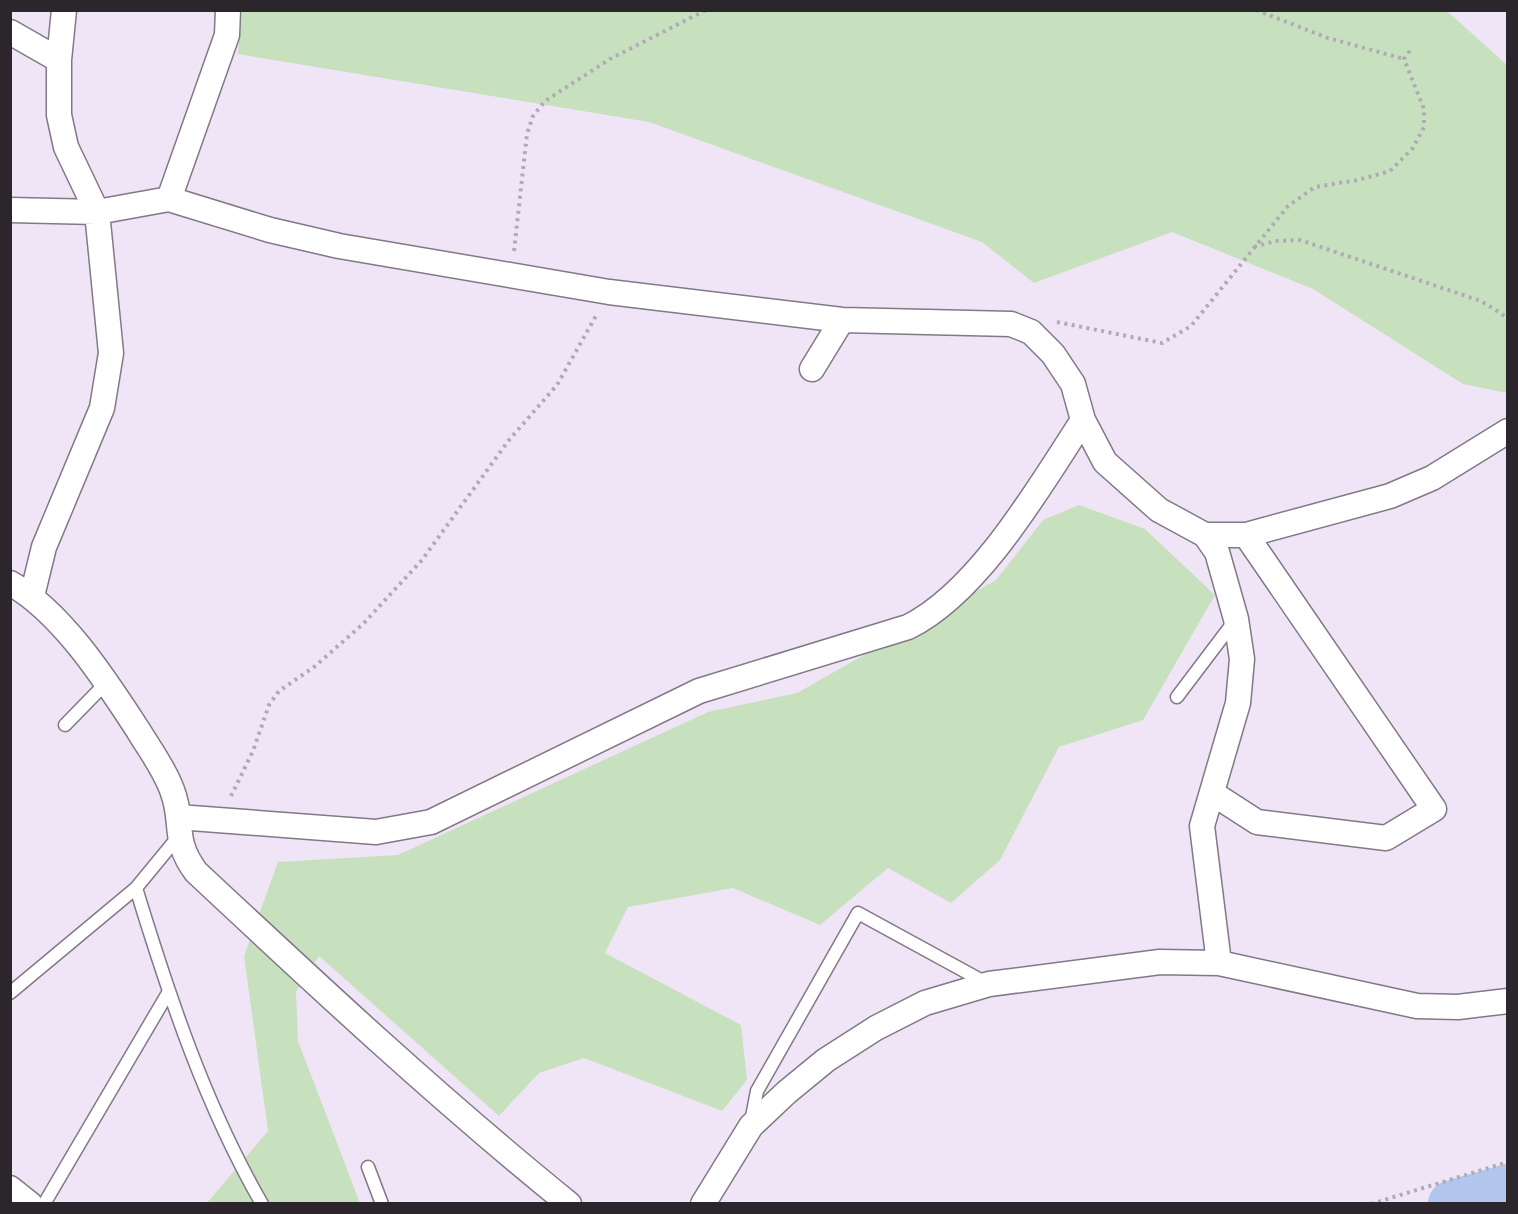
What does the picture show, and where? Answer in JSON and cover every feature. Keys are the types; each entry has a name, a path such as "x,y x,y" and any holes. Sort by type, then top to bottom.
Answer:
{"street":[{"path":"32,596 44,547 102,408 111,353 97,212 66,147 59,115 59,60 64,10"},
{"path":"169,199 227,35 228,10"},
{"path":"10,32 59,60"},
{"path":"10,210 97,212 169,199 270,230 339,246 609,292 842,320 1011,324 1031,332 1053,354 1073,384 1083,420 1105,462 1160,510 1205,535 1217,552 1236,619 1242,659 1238,702 1202,826 1219,963"},
{"path":"812,369 842,320"},
{"path":"178,827 220,819 376,832 431,822 699,691 908,627 931,616 959,592 1028,505 1083,420"},
{"path":"1205,535 1246,535 1390,496 1432,477 1508,431"},
{"path":"1212,793 1257,822 1386,838 1434,809 1246,535"},
{"path":"10,583 32,596 107,682 164,771 173,793 184,855 196,872 470,1123 569,1203"},
{"path":"703,1203 750,1126 826,1060 876,1028 925,1003 989,984 1160,962 1219,963 1418,1006 1458,1007 1508,1001"},
{"path":"10,1188 30,1203"}],"lane":[{"path":"1177,697 1236,619"},
{"path":"65,725 107,682"},
{"path":"10,993 136,888 178,827"},
{"path":"136,888 168,993 233,1154 262,1203"},
{"path":"750,1126 757,1091 858,913 989,984"},
{"path":"44,1203 168,993"},
{"path":"368,1167 382,1203"}],"path":[{"path":"511,276 527,134 533,116 545,101 610,58 706,10"},
{"path":"1256,10 1328,38 1404,59"},
{"path":"1404,59 1411,49"},
{"path":"1031,332 1041,323 1056,322 1162,343 1191,326 1288,206 1315,187 1358,180 1390,171 1413,148 1424,127 1424,110 1404,59"},
{"path":"1254,247 1275,241 1300,240 1481,301 1508,318"},
{"path":"220,819 253,750 269,705 279,691 314,667 363,624 422,560 510,440 557,385 609,292"},
{"path":"1371,1203 1508,1162"}],"green space":[{"path":"242,10 1447,11 1507,65 1507,393 1463,384 1313,289 1172,232 1034,283 982,242 649,122 238,54"},
{"path":"1079,505 1145,529 1215,595 1143,720 1059,747 1000,860 951,903 888,868 820,925 733,888 628,907 605,953 741,1025 747,1080 722,1111 584,1058 539,1073 499,1116 319,956 296,992 298,1041 360,1203 206,1204 268,1131 244,956 278,862 398,855 708,712 797,693 996,580 1043,520"}],"waterway":[{"path":"1452,1204 1508,1188"}]}
